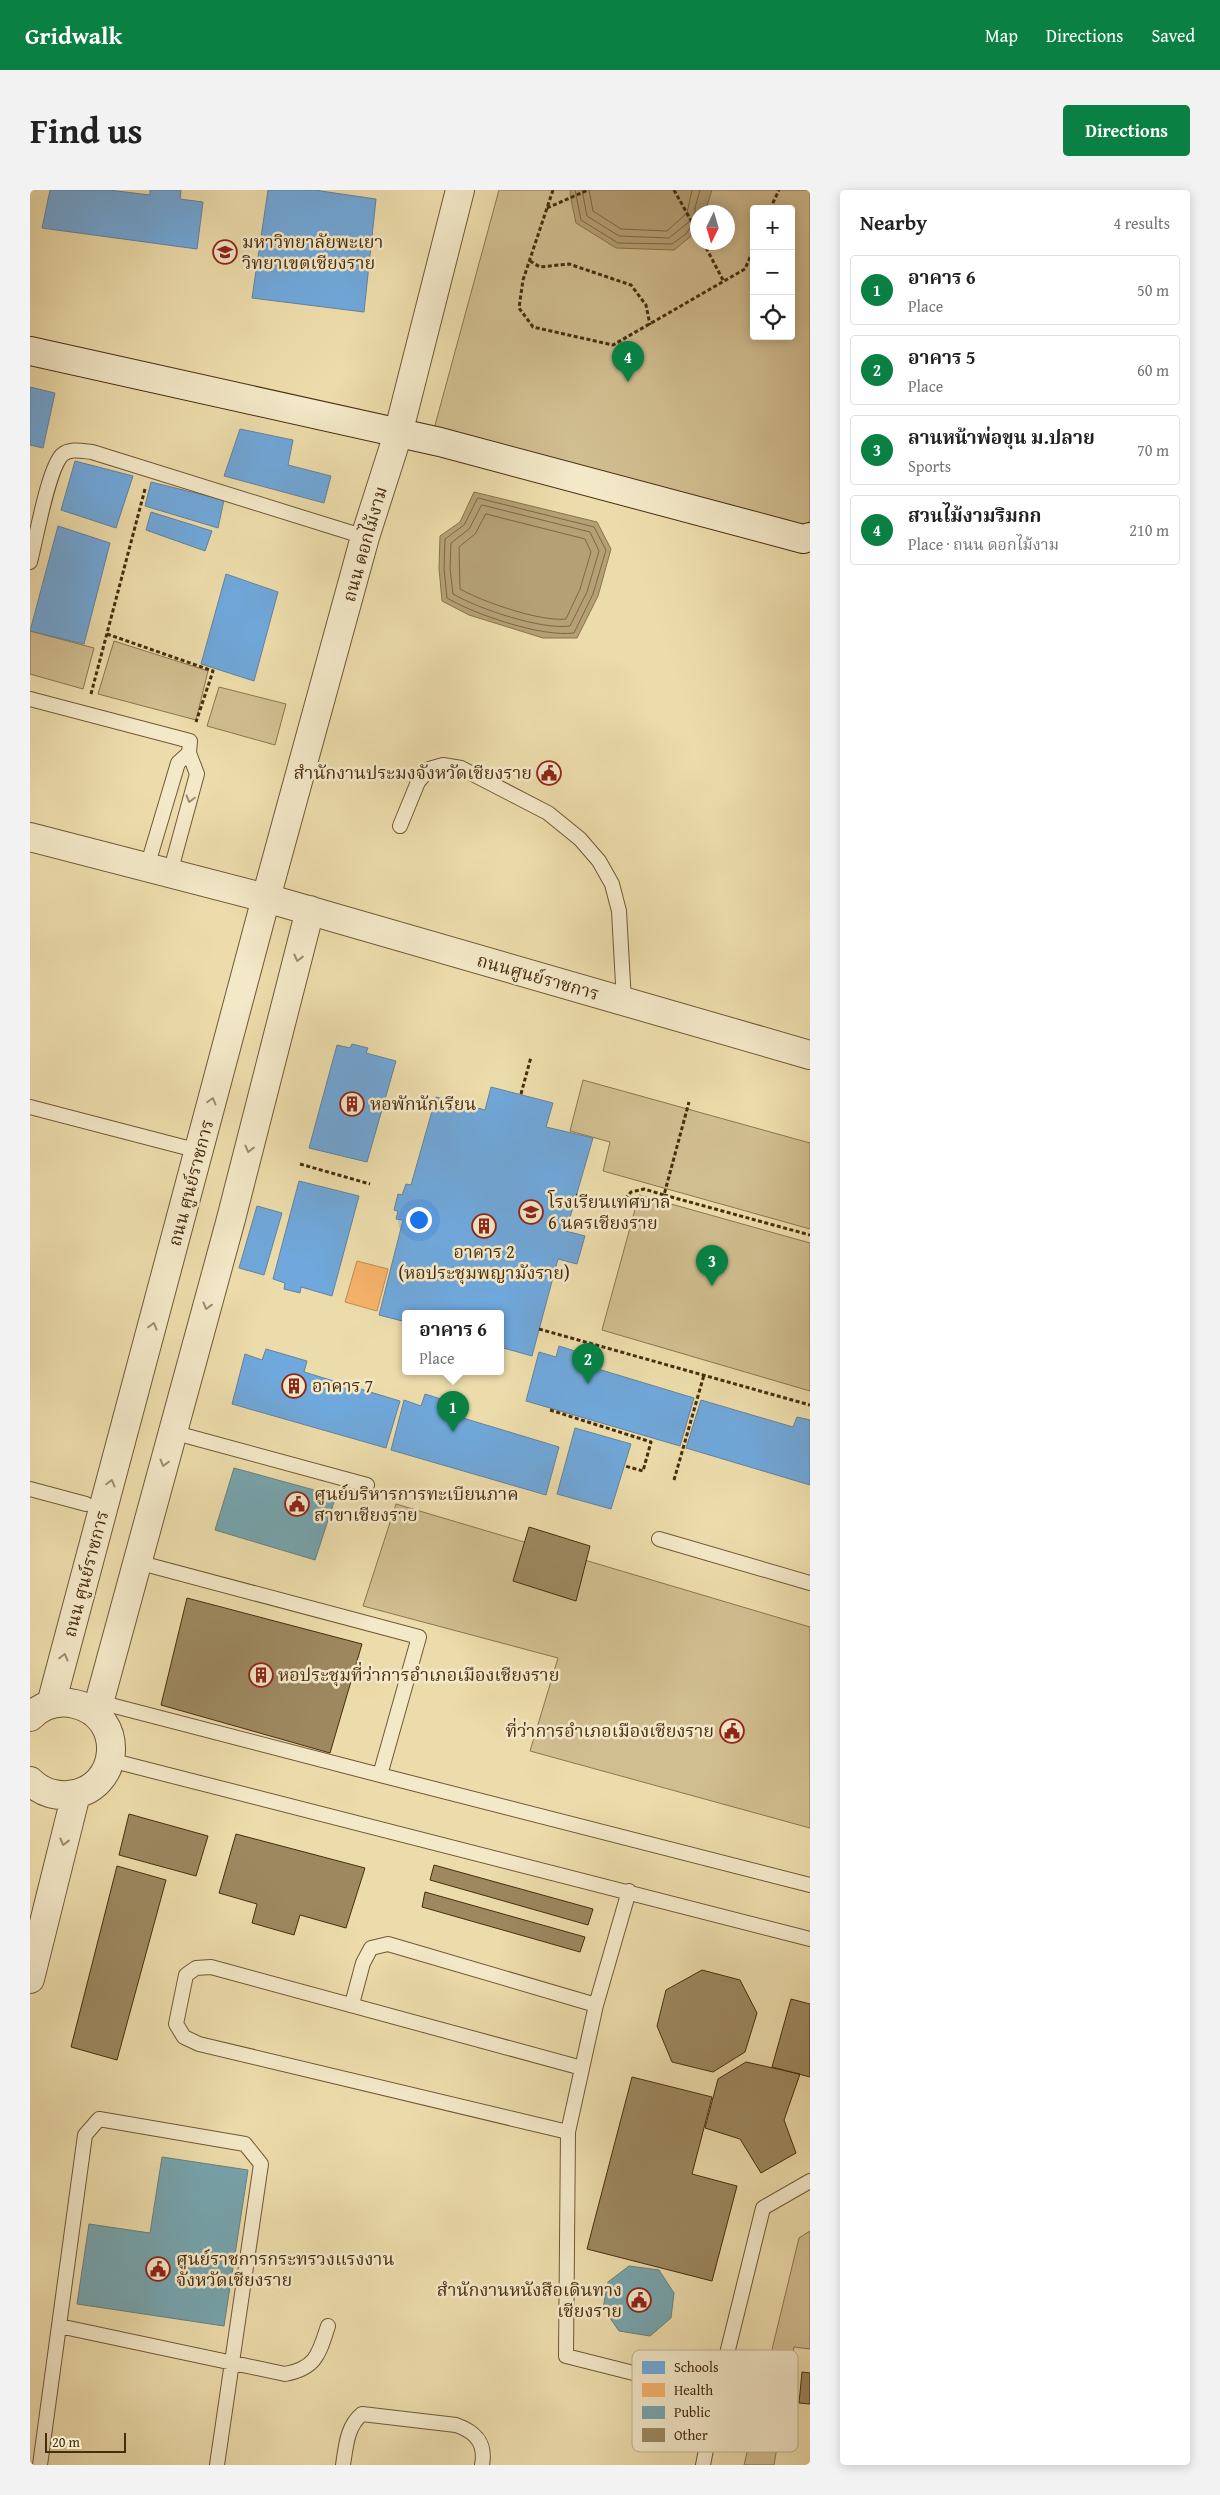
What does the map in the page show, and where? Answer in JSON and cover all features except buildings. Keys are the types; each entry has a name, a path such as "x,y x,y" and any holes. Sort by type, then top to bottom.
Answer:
{"street":[{"name":"ถนน ดอกไม้งาม","path":"266,898 365,537 398,434 460,190"},
{"path":"30,351 440,442 803,539 810,537"},
{"path":"30,837 266,898"},
{"name":"ถนนศูนย์ราชการ","path":"266,898 810,1055"},
{"name":"ถนน ศูนย์ราชการ","path":"41,1710 199,1151 266,898"},
{"path":"30,1783 44,1792 60,1796 76,1794 88,1790 98,1782 110,1760 112,1748 109,1735 98,1708 233,1210 310,910"},
{"path":"41,1710 67,1702 98,1708"},
{"path":"30,1979 76,1794"}],"lane":[{"path":"30,562 54,468 63,454 74,450 92,452 365,537"},
{"path":"30,699 86,714 189,747"},
{"path":"159,870 178,763 189,747"},
{"path":"159,870 197,774 189,747"},
{"path":"400,826 418,782 429,770 443,765 461,768 548,813 580,839 599,861 612,884 619,911 624,1002"},
{"path":"30,1107 199,1151"},
{"path":"172,1432 367,1485"},
{"path":"30,1489 86,1504"},
{"path":"659,1539 810,1583"},
{"path":"137,1562 419,1637 380,1775"},
{"path":"98,1708 380,1775 810,1885"},
{"path":"110,1760 629,1891 810,1939"},
{"path":"629,1891 596,2005 568,2132 566,2356 632,2372"},
{"path":"352,2004 363,1963 371,1948 388,1944 596,2005"},
{"path":"568,2132 199,2044 184,2037 176,2024 186,1975 196,1968 211,1967 582,2068"},
{"path":"40,2465 85,2135 99,2119 245,2144 261,2164 217,2465"},
{"path":"729,2350 763,2208 810,2181"},
{"path":"59,2326 285,2374 299,2371 310,2365 319,2354 328,2326"},
{"path":"343,2465 349,2431 354,2420 362,2414 456,2425 470,2430 480,2441 484,2455 482,2465"},
{"path":"703,2465 706,2452"}],"path":[{"path":"553,190 523,280 519,308 533,327 614,345 745,269 753,250"},
{"path":"547,208 588,190"},
{"path":"674,190 690,219"},
{"path":"772,205 777,191"},
{"path":"707,250 724,282"},
{"path":"530,262 540,267 568,264 631,285 646,305 650,325"},
{"path":"86,714 150,470"},
{"path":"107,634 213,670 189,747"},
{"path":"521,1094 531,1058"},
{"path":"664,1194 690,1102"},
{"path":"300,1164 370,1184"},
{"path":"576,1195 612,1205 623,1201 631,1192 644,1189 810,1235"},
{"path":"540,1329 810,1405"},
{"path":"674,1480 704,1375"},
{"path":"550,1410 651,1442 643,1471 625,1466"}],"shaded area":[{"path":"499,190 810,190 810,520 806,526 434,429"},
{"path":"30,631 94,648 83,689 30,674"},
{"path":"114,641 208,671 196,720 98,694"},
{"path":"219,687 286,704 275,745 207,726"},
{"path":"583,1080 810,1143 810,1229 603,1171 610,1142 570,1131"},
{"path":"639,1195 810,1243 810,1391 602,1330"},
{"path":"396,1504 810,1627 810,1828 530,1751 558,1658 363,1606"},
{"path":"810,2231 810,2349 794,2347 793,2350 772,2350 799,2238"},
{"path":"747,2452 776,2452 774,2465 744,2465"}],"water":[{"path":"571,190 712,190 707,205 690,205 690,237 674,250 616,248 576,223 570,194"},
{"path":"474,492 597,522 611,549 598,596 577,638 543,638 469,615 442,601 439,568 440,536 460,522"}],"place":[{"name":"มหาวิทยาลัยพะเยา วิทยาเขตเชียงราย","path":"225,252"},
{"name":"สวนไม้งามริมกก","path":"628,382"},
{"name":"สำนักงานประมงจังหวัดเชียงราย","path":"549,773"},
{"name":"หอพักนักเรียน","path":"352,1104"},
{"name":"โรงเรียนเทศบาล 6 นครเชียงราย","path":"531,1212"},
{"name":"อาคาร 2 (หอประชุมพญามังราย)","path":"484,1226"},
{"name":"ลานหน้าพ่อขุน ม.ปลาย","path":"712,1286"},
{"name":"อาคาร 5","path":"588,1384"},
{"name":"อาคาร 7","path":"294,1386"},
{"name":"อาคาร 6","path":"453,1432"},
{"name":"ศูนย์บริหารการทะเบียนภาค สาขาเชียงราย","path":"297,1504"},
{"name":"หอประชุมที่ว่าการอำเภอเมืองเชียงราย","path":"261,1675"},
{"name":"ที่ว่าการอำเภอเมืองเชียงราย","path":"732,1731"},
{"name":"ศูนย์ราชการกระทรวงแรงงาน จังหวัดเชียงราย","path":"158,2269"},
{"name":"สำนักงานหนังสือเดินทาง เชียงราย","path":"639,2300"}]}
